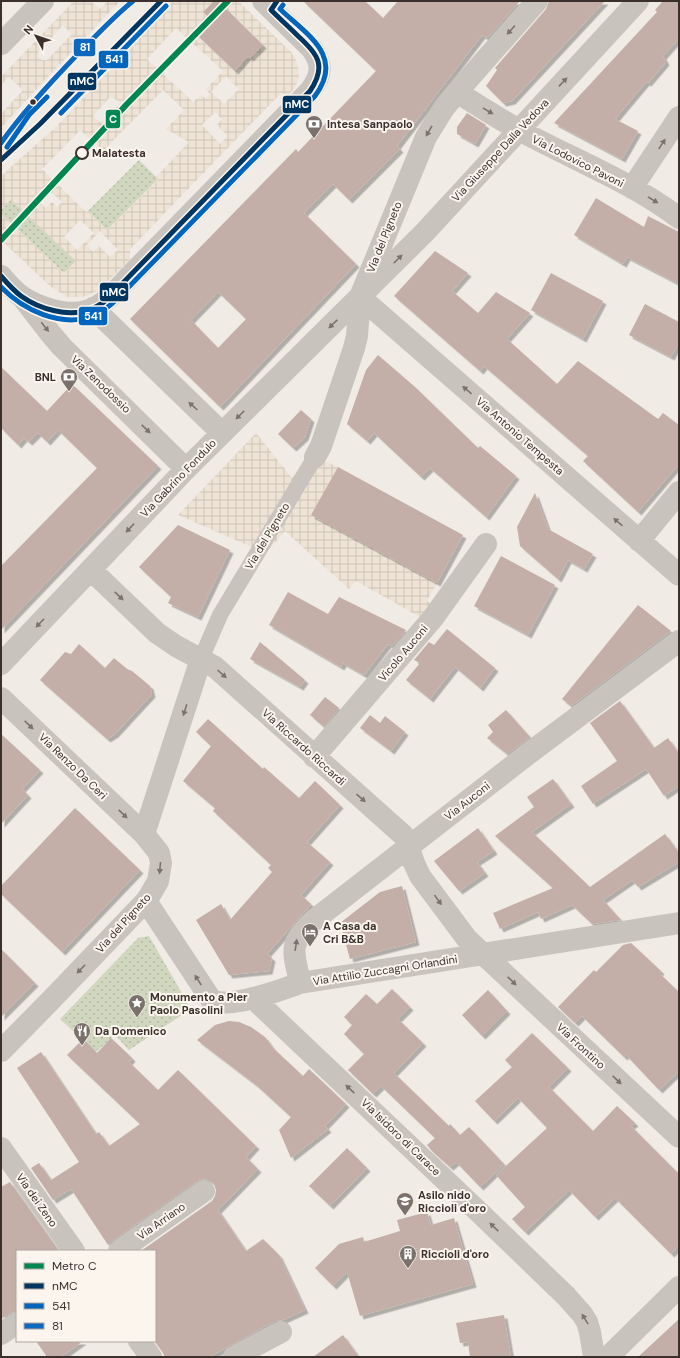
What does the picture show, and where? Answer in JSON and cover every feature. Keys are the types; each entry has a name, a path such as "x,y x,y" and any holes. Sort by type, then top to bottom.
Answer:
{"street":[{"path":"1,44 43,1"},
{"name":"Via del Pigneto","path":"1,1051 146,901 158,881 161,863 159,853 144,834 202,659 220,615 321,446 356,342 360,297 421,147 431,128 457,92 537,1"},
{"name":"Via Giuseppe Dalla Vedova","path":"360,297 425,232 638,1"},
{"path":"1,276 11,295 46,308 66,313 80,313 93,308 127,279 310,91 315,84 320,71 319,62 316,55 270,4"},
{"name":"Via Lodovico Pavoni","path":"457,92 519,130 632,188 679,218"},
{"path":"632,188 679,117"},
{"name":"Via Zenodossio","path":"11,295 36,315 62,347 186,468"},
{"name":"Via Gabrino Fondulo","path":"1,664 186,468 360,297"},
{"name":"Via Antonio Tempesta","path":"360,297 679,575"},
{"path":"93,308 222,433"},
{"path":"639,541 679,492"},
{"name":"Vicolo Auconi","path":"314,757 433,618 486,544"},
{"name":"Via Riccardo Riccardi","path":"91,570 157,633 176,646 214,667 403,835 420,876 467,939 484,955"},
{"name":"Via Auconi","path":"300,983 294,947 298,936 316,918 522,758 679,641"},
{"name":"Via Renzo Da Ceri","path":"1,698 144,834"},
{"name":"Via Attilio Zuccagni Orlandini","path":"146,901 212,1000 220,1003 253,998 300,983 679,924"},
{"name":"Via Frontino","path":"484,955 679,1137"},
{"name":"Via Isidoro di Carace","path":"253,998 482,1215 570,1301 582,1314 589,1326 594,1357"},
{"name":"Via dei Zeno","path":"1,1148 73,1250"},
{"name":"Via Arriano","path":"120,1250 204,1191"},
{"path":"608,1357 679,1287"},
{"path":"1,1334 16,1324"},
{"path":"234,1357 281,1332"},
{"path":"140,1342 151,1357"}],"green space":[{"path":"139,160 158,179 107,230 88,211"},
{"path":"11,199 76,261 64,273 1,214 1,210"},
{"path":"149,936 191,1009 129,1050 115,1035 96,1052 60,1019 138,938"}],"shaded area":[{"path":"74,1 90,1 100,9 108,1 120,1 1,128 1,114 23,90 9,77 1,85 1,77","holes":["63,25 72,34 47,60 42,60 38,57 38,52"]},
{"path":"173,1 214,1 203,13 250,58 263,44 218,1 238,1 291,52 296,60 299,75 293,90 288,95 281,93 130,249 130,260 97,291 83,297 68,297 51,287 1,240 1,214 64,273 76,261 11,200 1,210 1,177 55,128 133,46","holes":["203,24 243,61 235,71 195,34","176,28 223,71 206,89 210,94 206,99 201,95 193,102 147,59","226,76 239,89 224,104 211,92","163,90 184,110 166,129 189,142 156,177 158,180 107,230 88,211 86,212 42,169 80,130 103,151","110,97 121,102 101,123 93,116","215,112 222,119 217,125 228,136 220,144 202,125","48,189 62,202 57,207 52,202 46,208 37,200","80,220 94,233 77,250 64,237","100,231 118,250 110,257 99,246 93,252 87,245"]},
{"path":"256,433 292,478 309,454 338,467 312,515 437,583 427,600 431,604 420,617 356,581 349,589 285,531 266,553 178,515"}],"building":[{"path":"214,1 218,1 263,45 250,58 248,56 235,71 195,33 209,18 203,12"},
{"path":"303,1 365,1 383,18 398,1 520,1 487,38 482,35 397,146 400,149 349,200 333,184 304,213 356,264 220,407 130,319 296,149 298,152 376,71","holes":["218,292 246,319 218,348 191,320"]},
{"path":"549,1 605,1 512,101 503,103 486,86 497,70 495,68 546,9"},
{"path":"663,1 679,1 679,38 663,56 666,62 648,83 646,82 615,119 638,131 622,159 554,123 657,12 655,10"},
{"path":"467,113 486,125 475,144 457,134 457,127"},
{"path":"596,198 644,227 648,216 679,232 679,284 627,257 623,264 574,235"},
{"path":"435,251 468,273 452,291 478,313 496,292 530,313 507,339 557,384 578,361 658,419 663,413 679,425 679,464 638,512 583,461 588,456 484,366 480,371 394,296"},
{"path":"551,273 603,301 583,339 531,310"},
{"path":"645,304 679,322 679,342 671,357 629,335"},
{"path":"378,355 415,387 478,448 480,446 516,476 486,517 430,468 421,477 374,433 367,441 347,424 366,370"},
{"path":"1,367 47,411 72,384 158,466 1,630 1,566 97,468 58,430 47,442 38,433 29,442 24,438 18,445 1,428"},
{"path":"301,410 311,419 305,437 293,448 278,434"},
{"path":"338,467 463,535 437,583 311,515"},
{"path":"535,493 548,529 593,554 584,569 568,560 558,579 520,546 517,527"},
{"path":"178,525 230,550 198,617 168,603 171,597 139,567"},
{"path":"501,556 555,585 528,635 474,606"},
{"path":"288,592 328,614 339,597 406,630 392,646 388,644 364,675 343,663 341,667 269,625"},
{"path":"638,605 671,631 571,706 562,699"},
{"path":"447,629 495,668 480,688 455,667 430,699 406,680 420,663 414,660 429,642 434,645"},
{"path":"260,642 305,680 300,687 250,659"},
{"path":"79,644 105,668 114,658 150,686 152,694 115,734 107,739 40,680 65,652 71,654"},
{"path":"325,697 339,708 324,727 310,715"},
{"path":"620,701 654,748 668,738 679,754 679,786 664,796 646,769 593,804 581,786 617,761 590,723"},
{"path":"506,710 530,737 507,754 487,738 493,732 488,725"},
{"path":"370,715 380,723 385,716 405,732 391,751 360,728"},
{"path":"208,719 263,769 264,767 299,798 315,781 340,805 307,842 330,862 301,895 311,904 267,954 272,958 269,971 229,975 196,920 221,904 230,920 272,872 268,868 271,865 213,811 215,808 183,781 211,746 196,732"},
{"path":"1,734 40,770 22,789 28,795 1,824"},
{"path":"553,779 571,804 532,832 590,887 665,834 679,853 679,862 638,887 632,880 603,900 621,920 592,924 572,905 541,919 538,912 500,929 493,913 553,888 495,836 534,807 527,797"},
{"path":"75,808 140,870 62,952 1,894 1,886"},
{"path":"478,828 494,851 477,862 485,873 459,891 434,861"},
{"path":"402,886 416,942 350,959 340,923 380,892"},
{"path":"631,943 661,971 659,973 679,992 679,1071 659,1090 626,1055 624,1057 582,1016 575,1023 558,1007 594,970 596,972 623,945"},
{"path":"1,949 35,983 1,1017"},
{"path":"392,989 410,1007 398,1019 423,1043 394,1073 460,1135 469,1127 504,1164 480,1187 456,1162 450,1167 432,1151 427,1145 435,1138 381,1086 373,1094 348,1070 364,1054 344,1034 352,1025 344,1017 366,994 377,1004"},
{"path":"488,990 507,1011 482,1036 462,1015"},
{"path":"229,1021 239,1022 251,1027 265,1037 273,1048 303,1076 309,1069 346,1104 325,1126 328,1129 291,1158 279,1130 291,1117 256,1085 197,1040 215,1025"},
{"path":"532,1033 568,1068 549,1087 593,1131 617,1106 635,1123 631,1126 679,1174 679,1246 671,1254 615,1198 595,1217 569,1190 525,1232 512,1219 525,1207 496,1175 547,1128 518,1098 494,1121 475,1101 512,1067 505,1060"},
{"path":"111,1038 132,1058 129,1062 158,1090 178,1070 256,1146 246,1157 258,1169 218,1210 246,1251 263,1239 279,1255 305,1310 283,1320 275,1321 209,1357 165,1357 155,1342 156,1250 142,1250 212,1201 216,1190 214,1184 209,1180 203,1179 197,1181 108,1245 71,1189 53,1200 31,1168 39,1163 51,1180 79,1162 17,1068 41,1052 96,1134 99,1132 109,1146 140,1124 67,1055 83,1039 97,1053"},
{"path":"347,1148 367,1168 330,1206 309,1186"},
{"path":"10,1182 58,1250 16,1250 16,1311 10,1313 1,1319 1,1187"},
{"name":"Riccioli d'oro","path":"427,1212 431,1225 454,1218 473,1284 360,1316 347,1272 333,1286 315,1268 339,1244 363,1237 364,1242 400,1231 397,1220"},
{"path":"504,1315 511,1357 470,1357 468,1342 460,1343 456,1323"},
{"path":"679,1319 679,1357 638,1357"},
{"path":"343,1335 359,1357 313,1357"},
{"path":"37,1342 82,1342 61,1357 47,1357"}],"metro line":[{"name":"C","path":"1,240 127,104 228,1"}],"transit line":[{"name":"81","path":"1,143 27,109 56,77 103,28 133,1"},
{"name":"nMC","path":"1,160 40,124 161,1"},
{"name":"nMC","path":"1,276 13,289 28,301 54,311 73,313 82,312 97,306 108,298 310,91 318,74 318,61 311,49 271,10 277,1"},
{"name":"541","path":"1,287 20,303 43,315 68,320 93,316 107,308 118,298 315,96 323,82 326,69 324,58 319,47 311,37 280,9 283,5"},
{"name":"541","path":"61,113 166,6"},
{"name":"541","path":"7,147 29,115 47,97"}],"place":[{"name":"Intesa Sanpaolo","path":"314,139"},
{"name":"Malatesta","path":"82,153"},
{"name":"BNL","path":"69,392"},
{"name":"A Casa da Cri B&B","path":"310,947"},
{"name":"Monumento a Pier Paolo Pasolini","path":"137,1018"},
{"name":"Da Domenico","path":"82,1046"},
{"name":"Asilo nido Riccioli d'oro","path":"405,1216"},
{"name":"Riccioli d'oro","path":"408,1269"}]}
